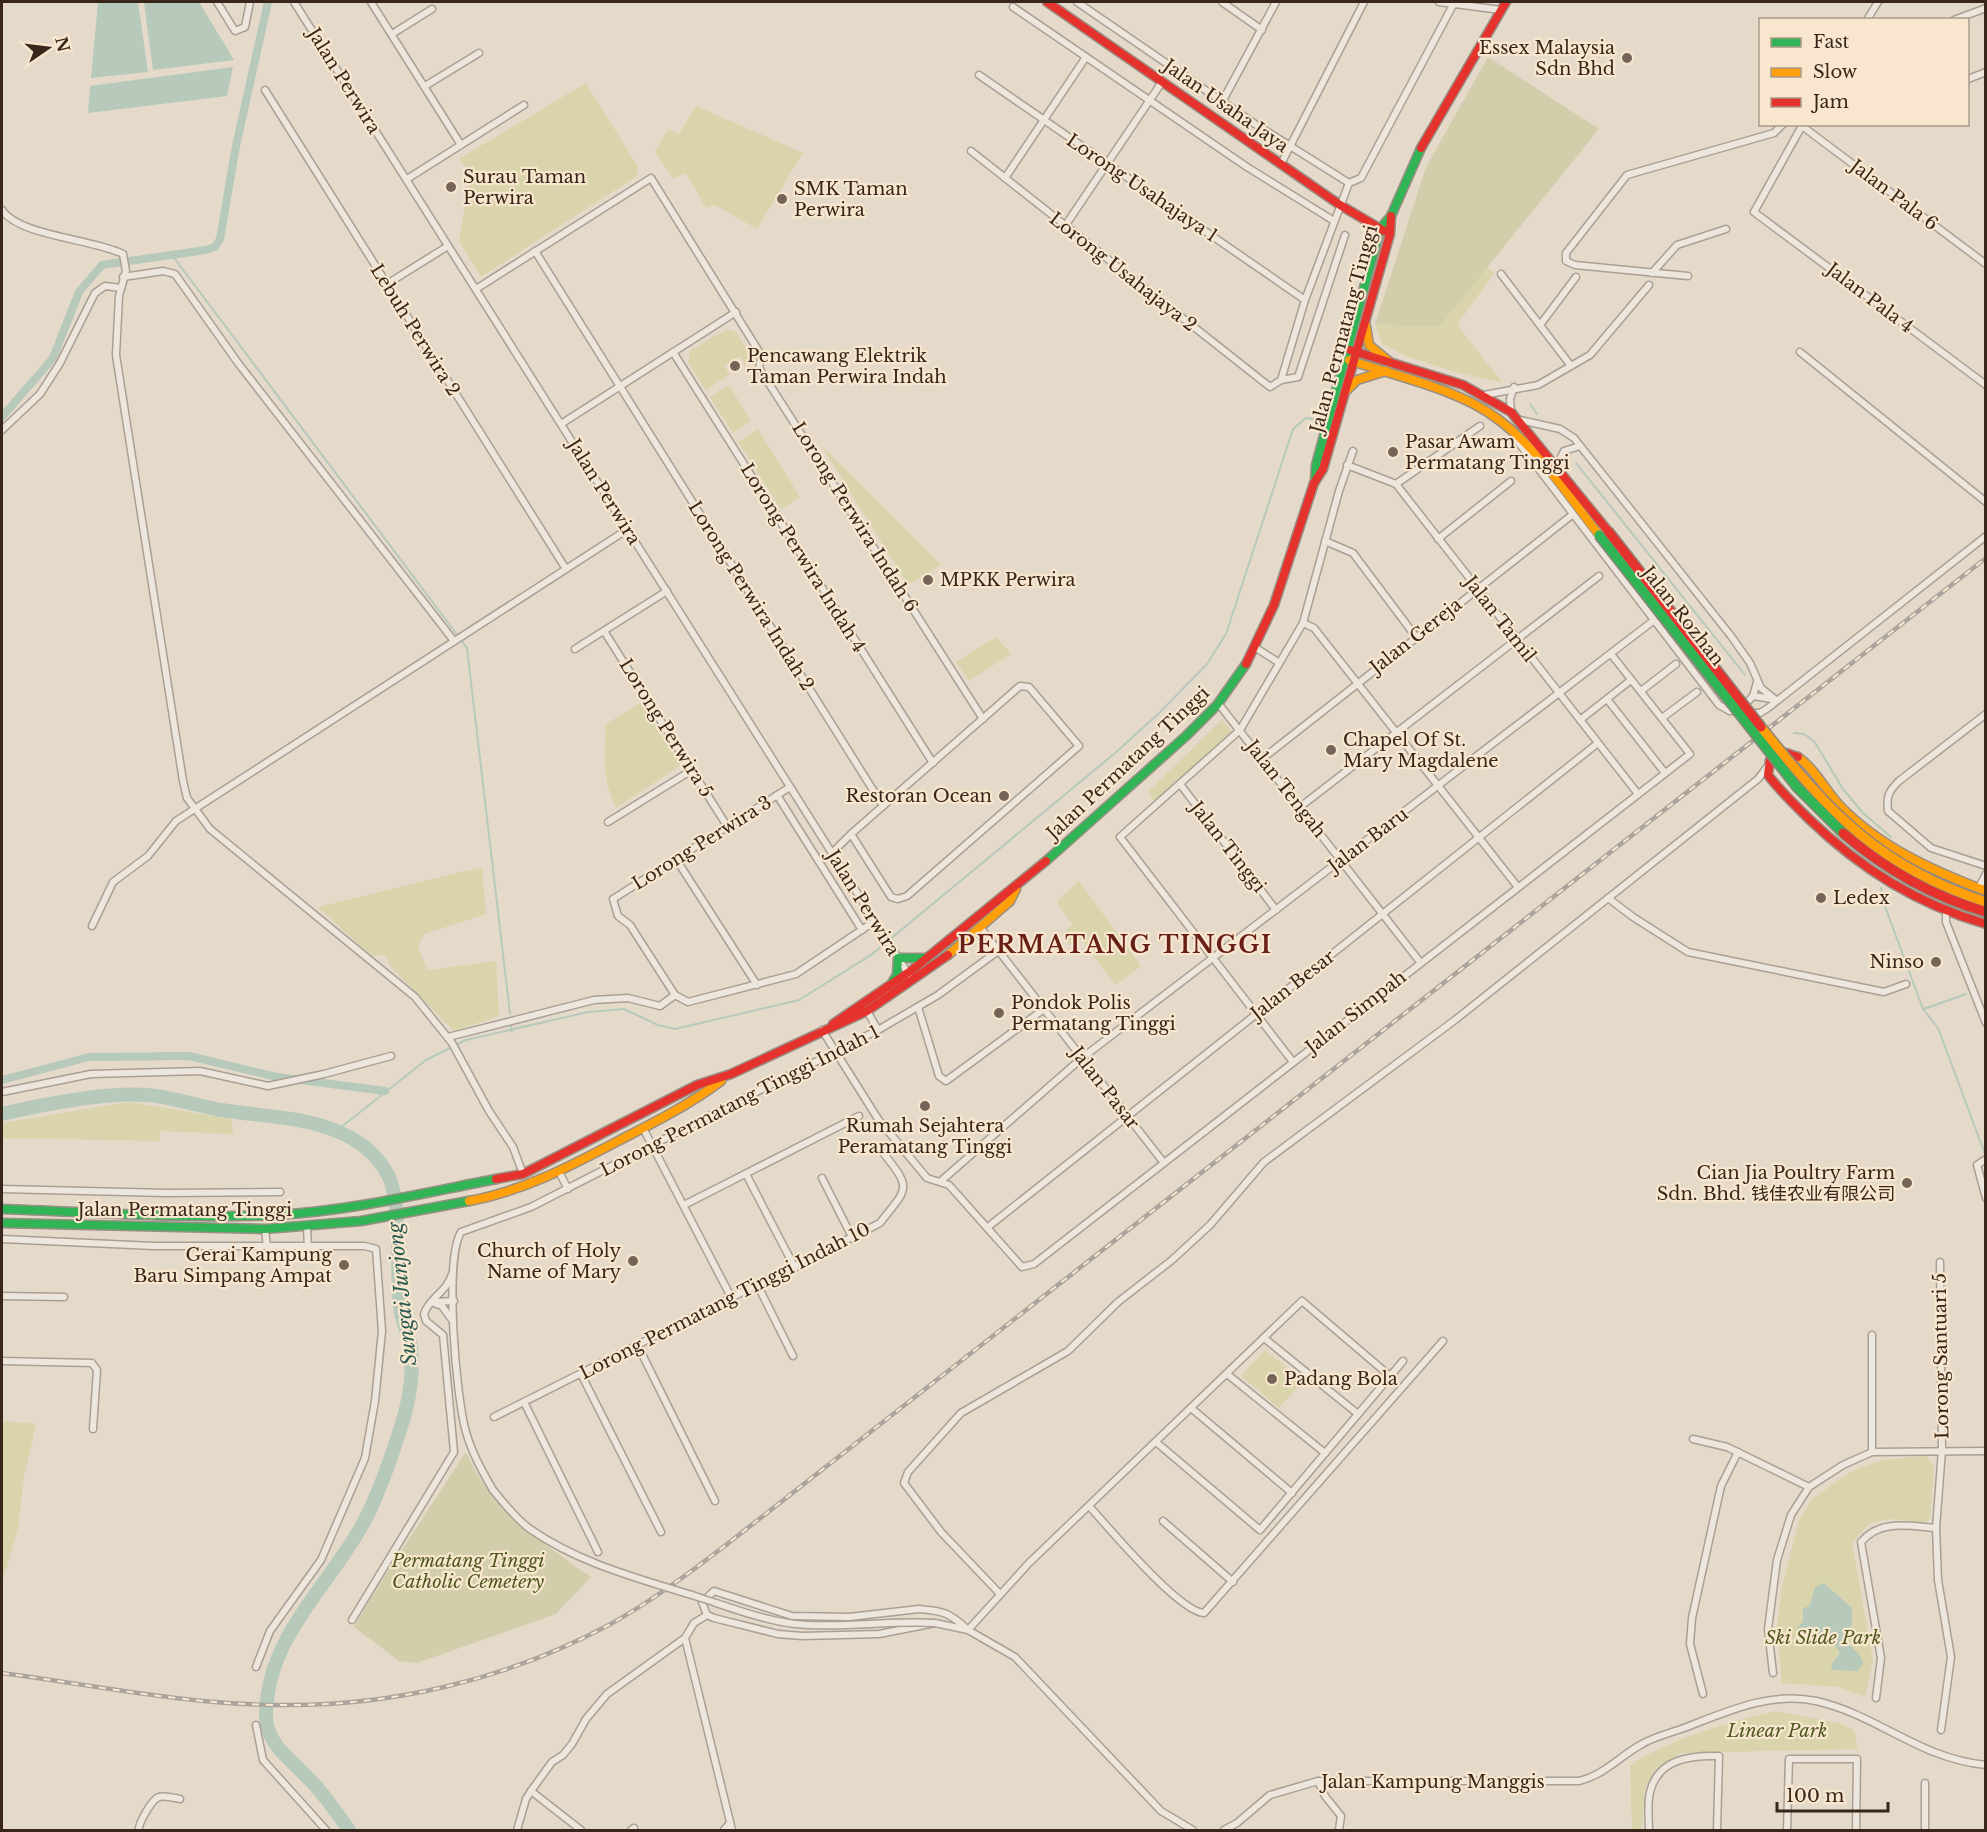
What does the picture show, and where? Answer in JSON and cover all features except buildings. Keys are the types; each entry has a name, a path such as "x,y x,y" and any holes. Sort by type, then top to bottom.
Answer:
{"main road":[{"name":"Jalan Usaha Jaya","path":"1047,2 1059,5 1162,82 1340,205 1390,234"},
{"name":"Jalan Permatang Tinggi","path":"1314,483 1323,469 1346,391 1351,356 1380,229 1391,216 1419,152 1504,6"},
{"name":"Jalan Permatang Tinggi","path":"2,1209 204,1216 277,1215 358,1206 523,1174 696,1085 731,1074 822,1030 846,1011 908,973 1016,889 1152,768 1218,702 1240,675 1256,648 1314,483 1316,465 1365,320 1390,234 1391,216"},
{"path":"1346,391 1357,380 1389,367 1370,345 1365,320"},
{"name":"Jalan Rozhan","path":"1351,356 1463,385 1484,394 1511,412 1557,465 1604,533 1797,788 1832,826 1889,870 1938,896 1986,912"},
{"name":"Jalan Rozhan","path":"1389,367 1456,396 1501,421 1519,437 1604,533 1800,777 1839,819 1858,836 1906,870 1959,894 1986,902"},
{"path":"1982,890 1931,870 1890,846 1841,807 1800,758 1794,754 1780,753 1770,760 1767,767 1768,776 1846,855 1875,876 1917,900 1946,912 1986,924"},
{"name":"Jalan Permatang Tinggi","path":"831,1025 847,1022 914,981 1010,901 1016,889"},
{"path":"891,984 897,975 896,954 927,958"},
{"name":"Jalan Permatang Tinggi","path":"2,1224 265,1229 307,1227 361,1221 509,1194 559,1172 643,1128 699,1096 731,1074"},
{"path":"626,1121 636,1122 643,1128"}],"street":[{"path":"216,2 235,31 245,27 250,2"},
{"name":"Jalan Perwira","path":"294,2 914,981"},
{"path":"371,2 461,145"},
{"name":"Jalan Usaha Jaya","path":"1077,2 1148,48 1222,102 1349,183"},
{"path":"1222,2 1262,30"},
{"path":"1222,102 1276,2"},
{"path":"1281,164 1364,2"},
{"path":"1439,2 1453,6 1504,6"},
{"path":"1868,18 1878,2"},
{"path":"1279,382 1305,300 1349,183 1361,178 1453,6"},
{"name":"Jalan Usaha Jaya","path":"1014,7 1149,101 1334,221"},
{"path":"392,34 432,9"},
{"path":"1960,18 1986,9"},
{"path":"424,86 479,53"},
{"path":"1005,178 1086,57"},
{"path":"1969,79 1985,73"},
{"name":"Lorong Usahajaya 1","path":"979,75 1305,300"},
{"path":"1065,226 1162,82"},
{"name":"Lebuh Perwira 2","path":"265,90 566,569"},
{"path":"406,179 524,105"},
{"path":"1688,276 1575,265 1566,261 1566,253 1627,175 1774,133 1781,126"},
{"name":"Jalan Pala 4","path":"1802,126 1754,212 1986,385"},
{"name":"Jalan Pala 6","path":"1804,126 1986,264"},
{"name":"Lorong Usahajaya 2","path":"971,151 1270,387 1279,382"},
{"name":"Lorong Perwira Indah 6","path":"535,251 651,178 758,350 761,358 759,368 983,718"},
{"path":"2,210 17,222 52,234 111,248 123,254 124,274 116,354 174,735 187,798 210,829 416,998 457,1051 513,1148 523,1174"},
{"path":"1652,273 1677,245 1726,228"},
{"path":"1279,382 1298,377 1345,235"},
{"path":"387,284 448,246"},
{"path":"476,289 535,251"},
{"name":"Lorong Perwira Indah 2","path":"535,251 883,806"},
{"path":"1319,261 1333,267"},
{"path":"124,274 163,271 175,274 238,363 455,640"},
{"path":"1501,274 1571,366"},
{"path":"1540,326 1576,277"},
{"path":"1484,394 1514,387 1538,385 1590,355 1649,285"},
{"path":"2,430 40,394 60,363 95,293 105,286 121,288"},
{"path":"561,424 736,312"},
{"name":"Lorong Perwira Indah 4","path":"673,352 933,763"},
{"path":"1800,352 1986,502"},
{"path":"1511,412 1510,399 1514,387"},
{"path":"1520,420 1560,429 1581,446 1731,636 1750,663 1765,693 1776,700"},
{"path":"1501,421 1719,705 1730,711 1760,713 1986,536"},
{"path":"1347,465 1396,484 1480,426"},
{"path":"1557,465 1564,452 1581,446"},
{"path":"1293,1062 1120,837 1240,730 1303,623 1347,465 1353,451"},
{"path":"1438,539 1511,481"},
{"name":"Jalan Tamil","path":"1396,484 1638,794"},
{"name":"Jalan Gereja","path":"1262,759 1572,515"},
{"path":"92,926 112,882 147,856 177,821 628,529"},
{"path":"1325,541 1353,554 1416,637"},
{"path":"1300,807 1599,576"},
{"path":"575,649 667,591"},
{"name":"Jalan Baru","path":"1082,1058 1653,621"},
{"path":"1303,623 1314,628 1517,886"},
{"name":"Lorong Perwira 5","path":"604,631 727,826"},
{"path":"1256,648 1278,662"},
{"path":"1611,654 1662,718 1697,692"},
{"path":"1641,692 1676,664"},
{"path":"1580,720 1631,680"},
{"path":"1738,710 1753,696 1757,681"},
{"path":"832,853 851,834 1020,686 1029,687 1079,746 907,896 898,899 891,897 851,834"},
{"path":"1753,696 1776,700"},
{"path":"1607,699 1665,772"},
{"name":"Jalan Tengah","path":"1218,702 1420,962"},
{"path":"1986,714 1899,781 1890,790 1887,799 1888,811 1930,848 1986,866"},
{"name":"Jalan Simpah","path":"988,1227 1022,1267 1034,1264 1690,753 1662,718"},
{"name":"Jalan Besar","path":"988,1227 1598,743"},
{"path":"1000,1594 941,1532 905,1487 908,1472 961,1413 1068,1351 1118,1302 1172,1260 1210,1225 1264,1162 1455,1020 1758,779 1767,767"},
{"path":"608,822 692,770"},
{"name":"Jalan Tinggi","path":"1180,784 1276,910"},
{"name":"Lorong Perwira 3","path":"675,995 630,925 618,916 613,898 790,787"},
{"path":"777,795 862,930"},
{"path":"676,859 757,985"},
{"path":"1982,890 1986,874"},
{"path":"1608,897 1633,917 1688,952 1884,992 1906,984"},
{"path":"1946,912 1946,922 1986,1023"},
{"path":"450,1040 594,1000 628,998 660,1006 675,995 683,1001 696,1001 757,985 796,974 875,921"},
{"name":"Jalan Pasar","path":"980,927 1164,1163"},
{"name":"Lorong Permatang Tinggi Indah 1","path":"454,1265 457,1238 461,1232 531,1208 836,1052 918,1007 998,951"},
{"path":"1977,1001 1986,997"},
{"path":"918,1007 939,1076 946,1081 1044,1009"},
{"path":"867,1011 878,1030"},
{"path":"822,1030 878,1119 927,1178 950,1185 988,1227"},
{"path":"2,1092 91,1074 200,1071 268,1086 295,1082 391,1056"},
{"path":"941,1181 1082,1058"},
{"path":"684,1205 859,1116"},
{"path":"643,1128 732,1299"},
{"name":"Lorong Permatang Tinggi Indah 10","path":"495,1417 853,1239 880,1223 904,1192 904,1178 884,1154"},
{"path":"1982,1162 1986,1198"},
{"path":"559,1172 568,1189"},
{"path":"746,1174 795,1268"},
{"path":"822,1178 853,1239"},
{"path":"2,1189 168,1194 280,1192"},
{"path":"307,1227 308,1247"},
{"path":"265,1229 267,1247"},
{"path":"2,1239 154,1246 365,1246 376,1250 382,1331 375,1401 365,1458 321,1560 270,1632 256,1667"},
{"name":"Lorong Santuari 5","path":"1940,1262 1942,1450 1936,1528 1938,1580 1951,1657 1941,1730"},
{"path":"454,1265 453,1301 458,1395 466,1432 473,1455 493,1490 528,1527 571,1552 602,1566 721,1605 792,1624 814,1626 906,1621 935,1623 968,1630"},
{"path":"352,1620 454,1452 443,1335 426,1321 424,1314 431,1302 442,1293 450,1281 454,1265"},
{"path":"758,1286 793,1356"},
{"path":"2,1296 64,1297"},
{"path":"431,1302 453,1301"},
{"path":"968,1630 1000,1594 1089,1506 1302,1301 1390,1376"},
{"path":"431,1302 450,1313 454,1326"},
{"path":"1872,1335 1872,1452"},
{"path":"1264,1338 1358,1414"},
{"path":"1089,1506 1160,1582 1197,1613 1204,1613 1443,1341"},
{"path":"638,1346 715,1501"},
{"path":"2,1361 92,1364 97,1370 93,1429"},
{"path":"1155,1442 1260,1530 1403,1361"},
{"path":"581,1374 661,1532"},
{"path":"1227,1374 1325,1453"},
{"path":"524,1402 598,1552"},
{"path":"1191,1408 1292,1493"},
{"path":"1693,1438 1738,1452 1809,1487"},
{"path":"1773,1673 1768,1629 1777,1560 1791,1515 1809,1487 1843,1465 1872,1452 1985,1451"},
{"path":"1703,1694 1690,1644 1692,1618 1721,1486 1738,1452"},
{"path":"1162,1521 1233,1582"},
{"path":"1876,1698 1881,1658 1861,1542 1870,1531 1894,1526 1936,1528"},
{"path":"707,1615 702,1602 714,1591 792,1616 849,1617 919,1609 952,1615 968,1630 1015,1657 1161,1810 1193,1830"},
{"path":"518,1830 526,1799 552,1762 563,1755 572,1744 586,1719 608,1694 685,1638 693,1623 707,1615 778,1634 802,1636 879,1634 935,1623"},
{"path":"685,1638 732,1830"},
{"name":"Jalan Kampung Manggis","path":"1224,1830 1237,1823 1270,1795 1318,1781 1580,1782 1599,1774 1643,1743 1743,1705 1776,1699 1814,1700 1852,1711 1929,1752 1959,1763 1986,1765"},
{"path":"256,1725 263,1760 326,1830"},
{"path":"1649,1830 1650,1792 1658,1774 1674,1760 1696,1755 1719,1756 1718,1830"},
{"path":"1788,1830 1789,1759 1857,1760 1856,1830"},
{"path":"1318,1781 1324,1796 1341,1816 1339,1830"},
{"path":"1925,1783 1925,1830"},
{"path":"531,1791 581,1830"},
{"path":"139,1830 138,1824 154,1800 160,1796 180,1799"},
{"path":"724,1830 730,1823"}],"green space":[{"path":"1488,57 1599,129 1439,327 1375,324 1426,167"},
{"path":"586,83 638,167 637,176 481,277 459,241 470,176 460,158"},
{"path":"696,106 803,153 757,229 715,205 706,208 686,173 673,179 655,151 668,129 679,134"},
{"path":"1487,267 1494,273 1457,325 1502,382 1462,374 1406,356 1382,344 1375,324 1439,327"},
{"path":"727,329 736,332 753,359 745,365 740,356 725,366 729,375 706,390 688,363 690,351"},
{"path":"729,385 751,421 733,433 710,397"},
{"path":"758,429 800,497 781,509 738,442"},
{"path":"821,445 941,565 908,585"},
{"path":"996,637 1011,654 969,681 956,662"},
{"path":"640,703 681,765 616,808 606,777 606,724"},
{"path":"1222,720 1232,732 1155,803 1149,791"},
{"path":"482,867 486,914 424,934 418,947 427,970 496,961 499,1016 454,1031 393,969 384,955 372,956 318,907"},
{"path":"1079,881 1141,966 1116,985 1083,942 1084,939 1070,945 1062,933 1073,925 1057,903"},
{"path":"129,1102 232,1119 233,1134 160,1131 160,1141 2,1138 2,1124 8,1122"},
{"name":"Padang Bola","path":"1265,1350 1303,1381 1279,1408 1241,1376"},
{"path":"2,1421 36,1424 24,1477 18,1529 2,1583"},
{"name":"Permatang Tinggi Catholic Cemetery","path":"466,1452 489,1491 519,1523 591,1577 556,1614 417,1663 399,1661 354,1627 380,1583"},
{"name":"Ski Slide Park","path":"1926,1456 1934,1466 1930,1518 1926,1523 1889,1519 1869,1524 1852,1543 1873,1660 1865,1697 1839,1687 1782,1683 1777,1626 1782,1587 1799,1521 1811,1500 1852,1471 1882,1460"},
{"name":"Linear Park","path":"1776,1711 1839,1723 1854,1730 1858,1749 1681,1753 1653,1772 1645,1788 1642,1830 1632,1830 1630,1766 1643,1757 1679,1740"}],"shaded area":[{"path":"98,2 138,2 148,72 91,78"},
{"path":"144,2 199,2 234,60 153,70"},
{"path":"233,67 227,96 88,113 90,86"},
{"path":"1824,1583 1852,1608 1852,1623 1846,1637 1862,1659 1863,1663 1858,1671 1832,1670 1831,1665 1840,1653 1832,1641 1824,1637 1808,1639 1797,1629 1803,1621 1803,1609 1810,1605 1815,1587"}],"waterway":[{"path":"2,417 53,358 79,292 102,265 215,247 220,239 236,146 268,2"},
{"path":"172,255 467,648 510,1014"},
{"path":"1530,404 1537,414"},
{"path":"335,1132 426,1060 466,1040 588,1012 624,1009 658,1025 675,1029 799,1000 871,955 1114,754 1159,713 1207,664 1226,634 1293,429 1306,418 1321,420"},
{"path":"1576,463 1745,675"},
{"path":"1794,733 1804,734 1814,741 1843,789 1863,813 1891,837"},
{"path":"1881,888 1883,901 1923,1009 1938,1028 1986,1157"},
{"path":"1924,1009 1966,994"},
{"path":"511,1025 512,1032"},
{"path":"2,1080 89,1057 189,1056 277,1077 385,1091"},
{"name":"Sungai Junjong","path":"2,1114 93,1097 157,1096 221,1110 291,1119 337,1131 357,1141 374,1156 388,1175 397,1219 401,1311 411,1349 412,1370 408,1402 388,1465 366,1518 352,1542 304,1610 278,1658 270,1684 266,1713 267,1724 275,1743 322,1793 349,1830"}],"railway":[{"path":"2,1673 138,1693 242,1704 319,1704 362,1701 446,1687 488,1675 568,1645 607,1626 653,1598 726,1545 1986,558"}],"traffic: fast":[{"path":"1315,481 1316,465 1380,229 1391,216 1421,148"},
{"path":"1599,535 1797,787 1843,833"},
{"path":"1046,861 1186,736 1217,705 1246,664"},
{"path":"893,981 897,975 898,958 927,958"},
{"path":"2,1209 173,1216 276,1215 359,1206 496,1179"},
{"path":"2,1223 265,1229 361,1221 469,1201"}],"traffic: slow":[{"path":"1366,326 1369,345 1391,363"},
{"path":"1349,360 1444,391 1474,404 1493,416 1528,445 1599,535"},
{"path":"1347,390 1357,380 1386,371"},
{"path":"1761,727 1810,785 1859,833 1886,854 1915,872 1948,888 1986,902"},
{"path":"1798,757 1810,768 1840,806 1872,834 1927,866 1986,891"},
{"path":"948,955 1010,901 1016,889"},
{"path":"469,1201 508,1191 564,1169 671,1113 721,1081"}],"traffic: jam":[{"path":"1047,2 1340,205 1384,231"},
{"path":"1421,148 1506,2"},
{"path":"1246,664 1274,605 1314,483 1323,469 1390,234 1391,216"},
{"path":"1350,350 1463,385 1511,412 1608,531"},
{"path":"1608,531 1761,727"},
{"path":"1798,757 1786,753 1770,760 1768,775 1788,798 1829,837 1891,883 1937,906 1986,924"},
{"path":"1843,833 1876,859 1928,890 1986,912"},
{"path":"833,1024 912,970 1046,861"},
{"path":"496,1179 523,1174 697,1085 731,1074 867,1011 948,955"}],"place":[{"name":"Essex Malaysia Sdn Bhd","path":"1627,58"},
{"name":"Surau Taman Perwira","path":"451,187"},
{"name":"SMK Taman Perwira","path":"782,199"},
{"name":"Pencawang Elektrik Taman Perwira Indah","path":"735,366"},
{"name":"Pasar Awam Permatang Tinggi","path":"1393,452"},
{"name":"MPKK Perwira","path":"928,580"},
{"name":"Chapel Of St. Mary Magdalene","path":"1331,750"},
{"name":"Restoran Ocean","path":"1004,796"},
{"name":"Ledex","path":"1821,898"},
{"name":"Ninso","path":"1936,962"},
{"name":"Pondok Polis Permatang Tinggi","path":"999,1013"},
{"name":"Rumah Sejahtera Peramatang Tinggi","path":"925,1106"},
{"name":"Cian Jia Poultry Farm Sdn. Bhd. 钱佳农业有限公司","path":"1907,1183"},
{"name":"Church of Holy Name of Mary","path":"633,1261"},
{"name":"Gerai Kampung Baru Simpang Ampat","path":"344,1265"},
{"name":"Padang Bola","path":"1272,1379"}],"district":[{"name":"PERMATANG TINGGI","path":"1115,945"}]}
